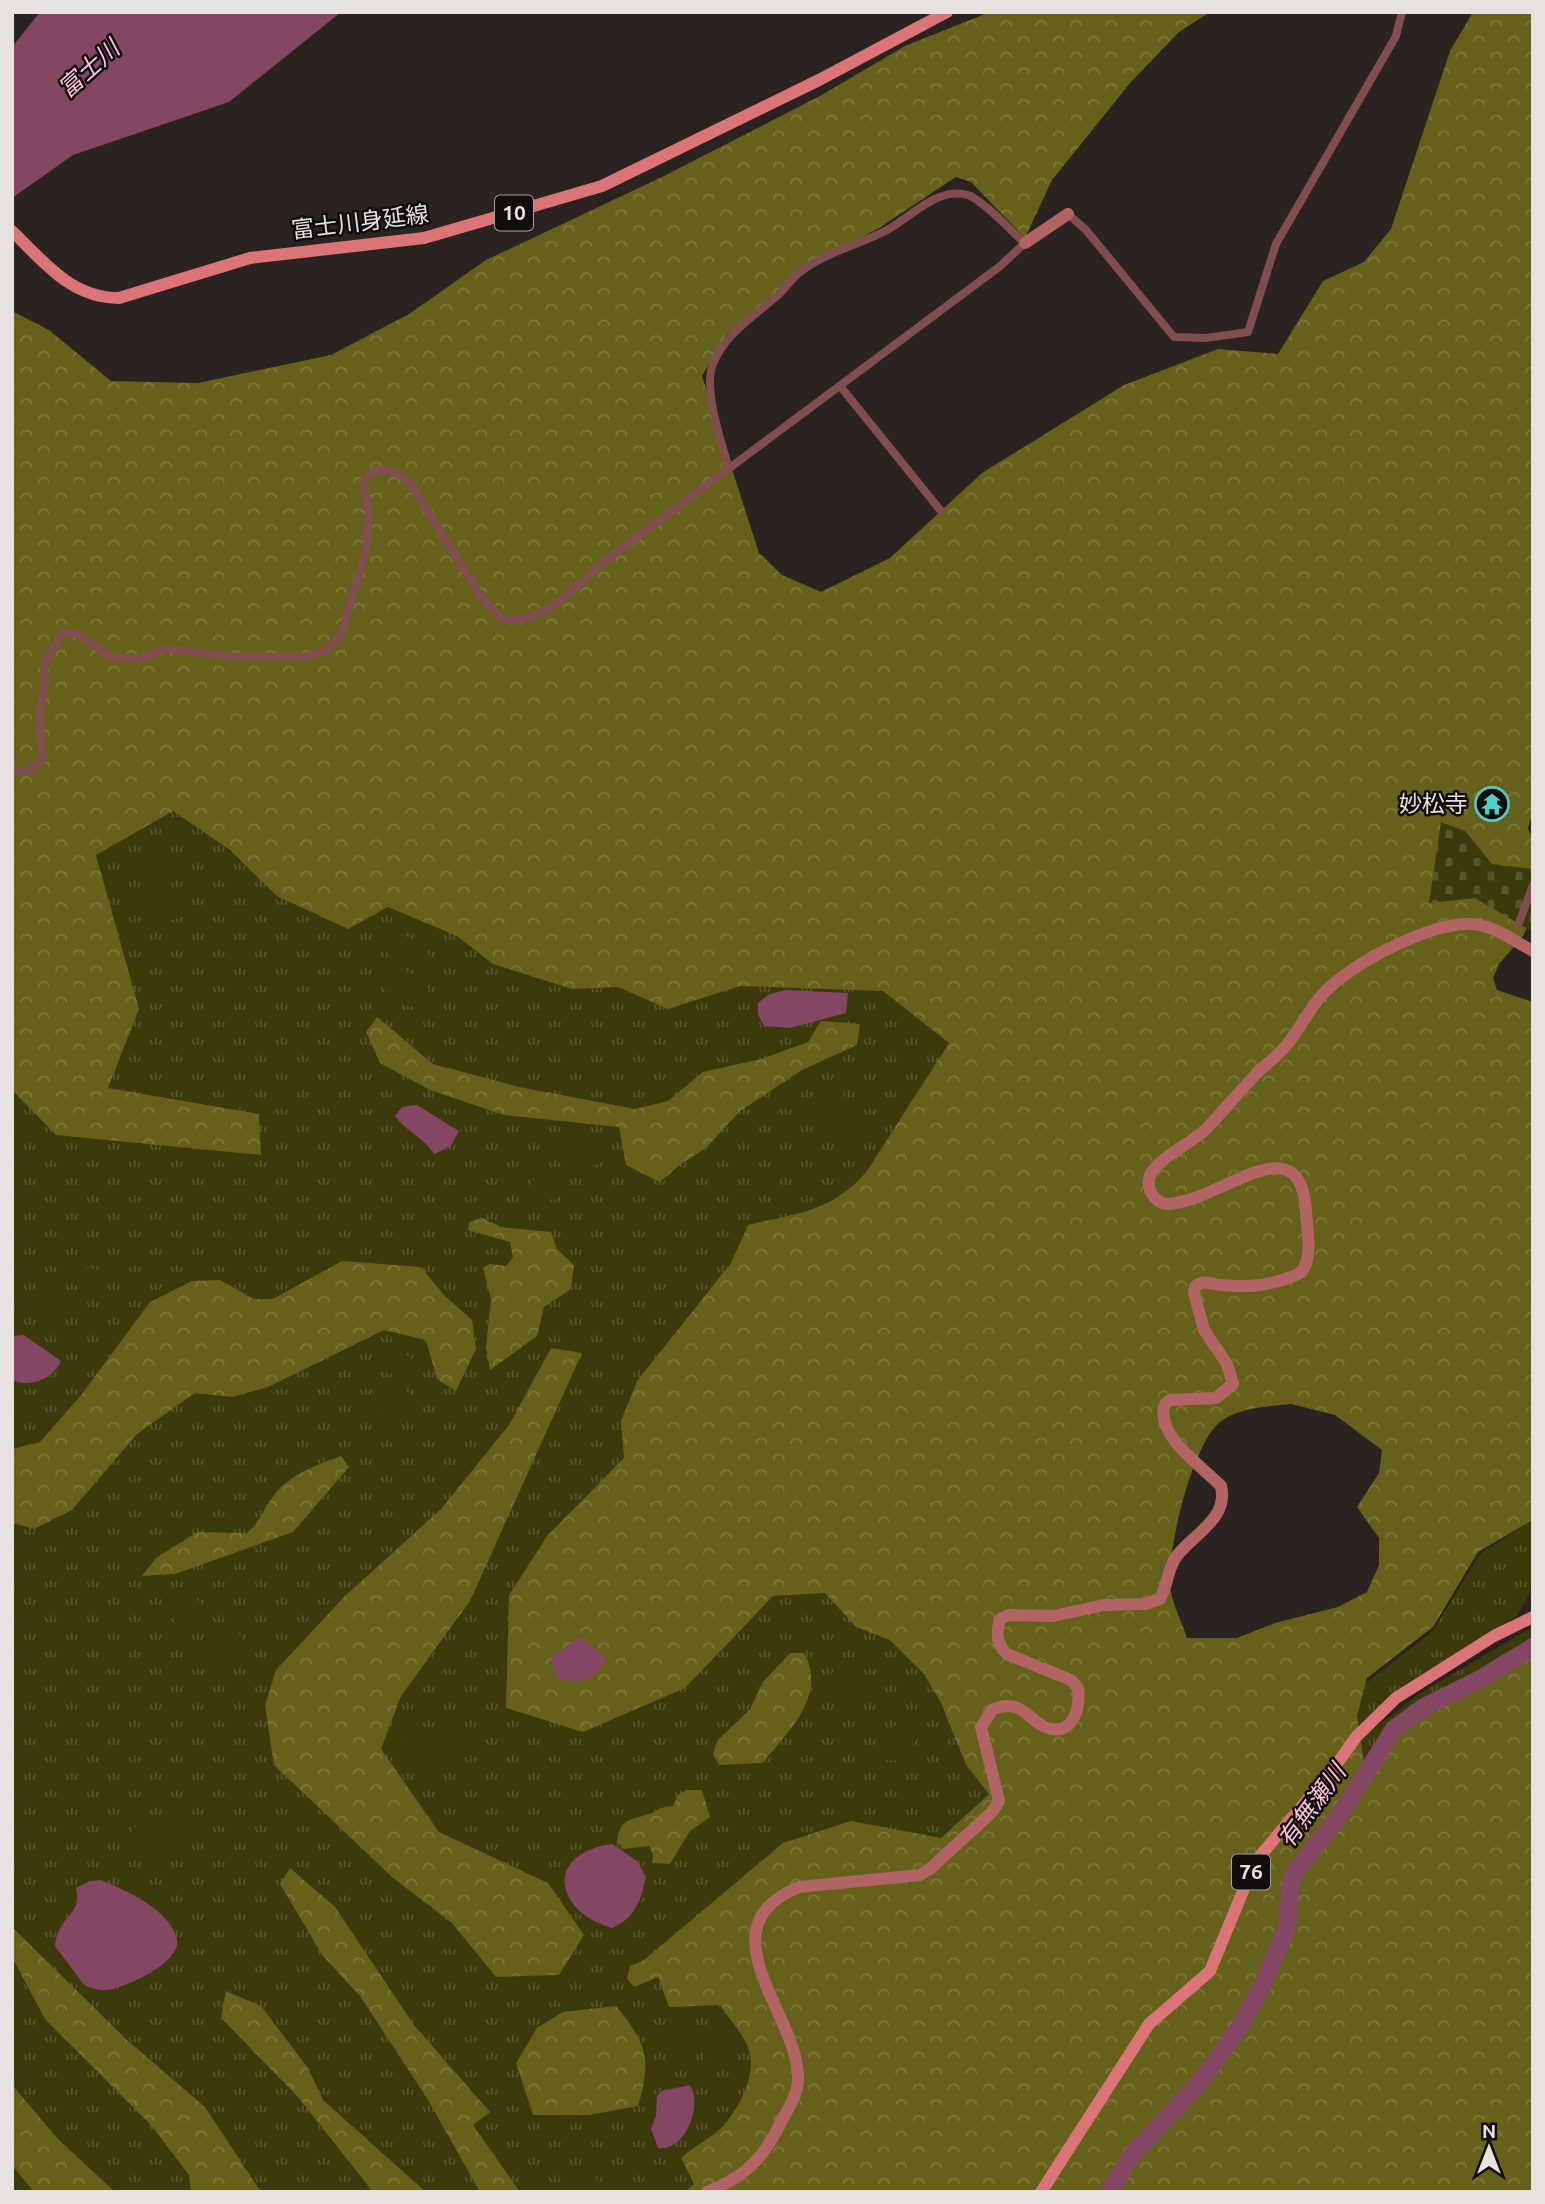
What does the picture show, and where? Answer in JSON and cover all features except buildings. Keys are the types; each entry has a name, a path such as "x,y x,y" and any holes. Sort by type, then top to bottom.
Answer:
{"main road":[{"name":"富士川身延線","path":"12,231 54,272 88,295 119,298 250,258 413,240 601,186 661,159 947,12"},
{"name":"76","path":"1041,2192 1149,2024 1210,1971 1255,1862 1334,1768 1356,1737 1396,1698 1494,1636 1533,1617"}],"street":[{"path":"12,771 27,772 43,759 39,717 45,685 44,663 63,632 78,634 111,657 141,660 165,649 238,657 306,657 326,651 341,635 366,550 369,513 363,483 369,474 385,468 398,472 411,484 489,608 501,619 515,621 554,608 605,561 999,267 1025,243 1068,214 1094,240 1174,337 1206,338 1248,332 1276,244 1297,202 1396,36 1402,12"},
{"path":"729,468 709,385 712,366 719,350 743,322 777,296 800,272 841,249 889,229 932,200 951,194 971,196 1025,243"},
{"path":"839,386 941,511"},
{"path":"1518,923 1533,885"},
{"path":"707,2192 729,2183 755,2165 771,2142 797,2089 799,2076 790,2044 766,1992 757,1955 755,1941 764,1911 780,1895 799,1887 920,1875 931,1868 992,1812 999,1801 981,1727 993,1709 1018,1708 1045,1727 1062,1728 1072,1723 1079,1713 1078,1688 1070,1680 1007,1654 1000,1648 997,1639 1000,1619 1009,1615 1053,1616 1104,1605 1145,1604 1160,1599 1178,1556 1220,1510 1224,1497 1221,1486 1170,1434 1163,1417 1165,1404 1170,1400 1216,1398 1233,1384 1227,1364 1204,1330 1194,1293 1195,1287 1205,1282 1250,1287 1286,1280 1302,1272 1309,1256 1304,1196 1297,1175 1291,1170 1270,1167 1201,1197 1168,1205 1157,1201 1150,1193 1149,1181 1155,1166 1200,1135 1258,1072 1284,1050 1313,1006 1343,976 1398,946 1456,925 1472,923 1488,927 1533,951"}],"green space":[{"path":"990,12 1210,12 1179,32 1131,82 1052,180 1025,238 971,182 956,177 879,228 802,270 726,335 702,376 759,553 782,575 821,592 890,558 982,473 1124,385 1218,349 1278,354 1323,281 1364,262 1391,229 1450,51 1473,12 1533,12 1533,812 1528,828 1533,841 1533,915 1523,936 1499,964 1493,978 1497,990 1533,1002 1533,1520 1478,1552 1433,1627 1367,1678 1357,1716 1365,1768 1402,1730 1497,1659 1533,1640 1533,2192 685,2192 694,2184 681,2158 720,2130 730,2117 746,2087 751,2066 750,2055 741,2035 720,2005 669,2007 658,1977 634,1987 627,1979 630,1966 644,1960 783,1843 851,1821 941,1838 989,1794 966,1765 941,1703 924,1674 890,1640 856,1627 825,1593 773,1596 685,1688 583,1732 506,1708 509,1595 548,1535 624,1458 621,1421 637,1381 731,1263 748,1225 813,1209 854,1185 867,1171 949,1043 883,991 740,986 668,1009 618,987 572,989 493,964 457,936 388,907 348,929 277,896 230,850 173,811 96,855 139,1009 108,1088 259,1114 261,1155 56,1135 12,1090 12,311 49,330 111,381 198,383 331,355 409,314 486,260 662,177 820,96 905,46","holes":["1291,1404 1335,1415 1382,1450 1379,1473 1357,1507 1379,1538 1379,1565 1367,1592 1338,1607 1275,1623 1237,1638 1187,1638 1171,1592 1172,1555 1181,1506 1189,1482 1197,1459 1215,1427 1222,1420 1240,1412"]},
{"path":"173,811 976,985 882,1539 1017,1838 767,2192 12,2192 12,898"},
{"path":"1441,822 1465,831 1492,864 1533,869 1533,932 1475,898 1429,903"},
{"path":"156,853 181,871 171,883 147,883 142,863"},
{"path":"150,889 171,897 175,901 180,918 156,924 147,918 136,901 139,894"},
{"path":"396,934 416,941 423,948 431,957 430,969 392,958 385,950 387,942"},
{"path":"403,970 416,976 429,989 423,1008 400,1003 391,997 384,987 392,973"},
{"path":"377,1017 433,1064 519,1087 635,1109 668,1101 703,1072 761,1059 808,1042 821,1021 860,1024 857,1045 802,1070 740,1111 707,1147 660,1182 626,1165 619,1127 504,1115 430,1090 380,1063 366,1032"},
{"path":"829,1083 842,1088 846,1101 838,1113 819,1120 805,1111 816,1092"},
{"path":"846,1113 859,1114 868,1126 869,1136 853,1141 831,1128 832,1123"},
{"path":"590,1136 602,1141 603,1153 598,1164 589,1169 570,1162 562,1151 570,1142"},
{"path":"549,1170 564,1177 566,1189 554,1201 539,1194 532,1185 535,1176"},
{"path":"482,1218 501,1227 551,1232 557,1249 574,1265 571,1289 544,1307 537,1336 490,1370 486,1347 491,1299 483,1268 489,1264 506,1266 513,1257 510,1242 468,1230 469,1222"},
{"path":"342,1261 421,1267 445,1296 472,1320 476,1349 456,1391 437,1379 426,1340 384,1330 268,1387 232,1397 195,1393 137,1434 72,1510 34,1529 12,1523 12,1449 40,1442 82,1394 150,1302 192,1281 220,1280 254,1299 273,1299"},
{"path":"80,1267 99,1270 105,1275 104,1288 99,1292 90,1291 72,1283 66,1276 68,1270"},
{"path":"48,1285 79,1298 74,1315 57,1315 40,1303 42,1289"},
{"path":"551,1348 582,1353 470,1601 401,1696 381,1749 439,1832 548,1883 584,1935 559,1975 496,1977 452,1923 393,1878 274,1765 265,1705 276,1670 345,1596 441,1509 509,1425"},
{"path":"391,1349 402,1352 414,1361 410,1374 404,1377 374,1370 372,1364 377,1353"},
{"path":"395,1384 411,1394 409,1405 391,1413 373,1410 368,1403 371,1393"},
{"path":"341,1456 349,1467 293,1532 175,1574 142,1576 156,1558 197,1532 247,1533 286,1483 303,1472"},
{"path":"1533,1520 1533,1586 1517,1616 1399,1689 1359,1733 1354,1711 1365,1684 1433,1631 1480,1554"},
{"path":"169,1595 191,1595 204,1606 202,1619 183,1626 162,1612"},
{"path":"1533,1627 1533,1640 1487,1665 1444,1697 1365,1769 1360,1739 1419,1694"},
{"path":"235,1628 242,1638 239,1654 230,1660 207,1657 202,1649 205,1643"},
{"path":"790,1653 804,1653 810,1668 811,1683 808,1698 793,1726 762,1763 719,1765 713,1754 717,1741 750,1709 763,1682"},
{"path":"844,1668 856,1673 861,1685 856,1697 844,1702 832,1697 827,1685 832,1673"},
{"path":"444,1717 453,1718 468,1735 465,1751 452,1752 439,1738 434,1726"},
{"path":"898,1723 908,1726 914,1741 903,1759 891,1761 884,1759 885,1734"},
{"path":"414,1732 435,1754 436,1766 418,1769 405,1762 402,1737"},
{"path":"686,1790 702,1790 710,1817 690,1831 670,1864 652,1863 653,1855 649,1846 624,1849 617,1842 624,1824 664,1807 673,1806 678,1795"},
{"path":"171,1807 185,1812 191,1831 189,1841 183,1845 168,1836 160,1820 163,1809"},
{"path":"149,1823 165,1842 165,1852 159,1857 143,1855 131,1839 134,1827"},
{"path":"290,1868 335,1907 414,2025 490,2112 473,2125 520,2192 480,2192 428,2100 360,1996 323,1956 280,1884"},
{"path":"12,1927 127,2040 205,2107 261,2192 191,2192 189,2175 151,2125 45,2019 13,1959"},
{"path":"226,1991 261,2006 308,2068 323,2100 426,2192 373,2192 298,2097 221,2018"},
{"path":"616,2006 634,2031 644,2053 645,2076 638,2106 589,2115 533,2115 516,2063 537,2028 563,2012"},
{"path":"670,2023 683,2023 690,2029 690,2055 684,2064 669,2057 661,2049 660,2037"},
{"path":"712,2023 726,2033 731,2043 732,2061 725,2066 705,2059 703,2033"},
{"path":"12,2085 57,2138 115,2192 34,2192 12,2165"},
{"path":"589,2165 596,2175 598,2192 571,2192 577,2171"}],"water":[{"name":"富士川","path":"40,12 341,12 229,102 73,155 12,198 12,47"},
{"path":"785,990 848,993 846,1013 790,1028 764,1026 758,1014 758,1003 768,995"},
{"path":"417,1105 459,1131 451,1146 434,1154 395,1116 402,1107"},
{"path":"24,1335 61,1361 47,1377 26,1383 12,1380 12,1336"},
{"path":"580,1637 607,1659 592,1677 586,1680 557,1679 551,1657"},
{"path":"612,1844 637,1861 646,1877 632,1913 612,1928 578,1910 569,1897 565,1884 567,1871 575,1859 590,1850"},
{"path":"101,1880 146,1902 173,1928 177,1939 171,1957 162,1965 126,1985 104,1990 85,1986 55,1946 61,1927 76,1904 76,1888 90,1881"},
{"path":"690,2085 694,2093 693,2114 684,2135 677,2143 658,2148 651,2129 656,2116 657,2096 662,2091"}],"waterway":[{"name":"有無瀬川","path":"1109,2192 1132,2155 1201,2081 1241,2025 1264,1982 1287,1928 1291,1881 1296,1870 1338,1818 1394,1729 1424,1707 1482,1678 1533,1647"}],"place":[{"name":"妙松寺","path":"1492,804"}]}
